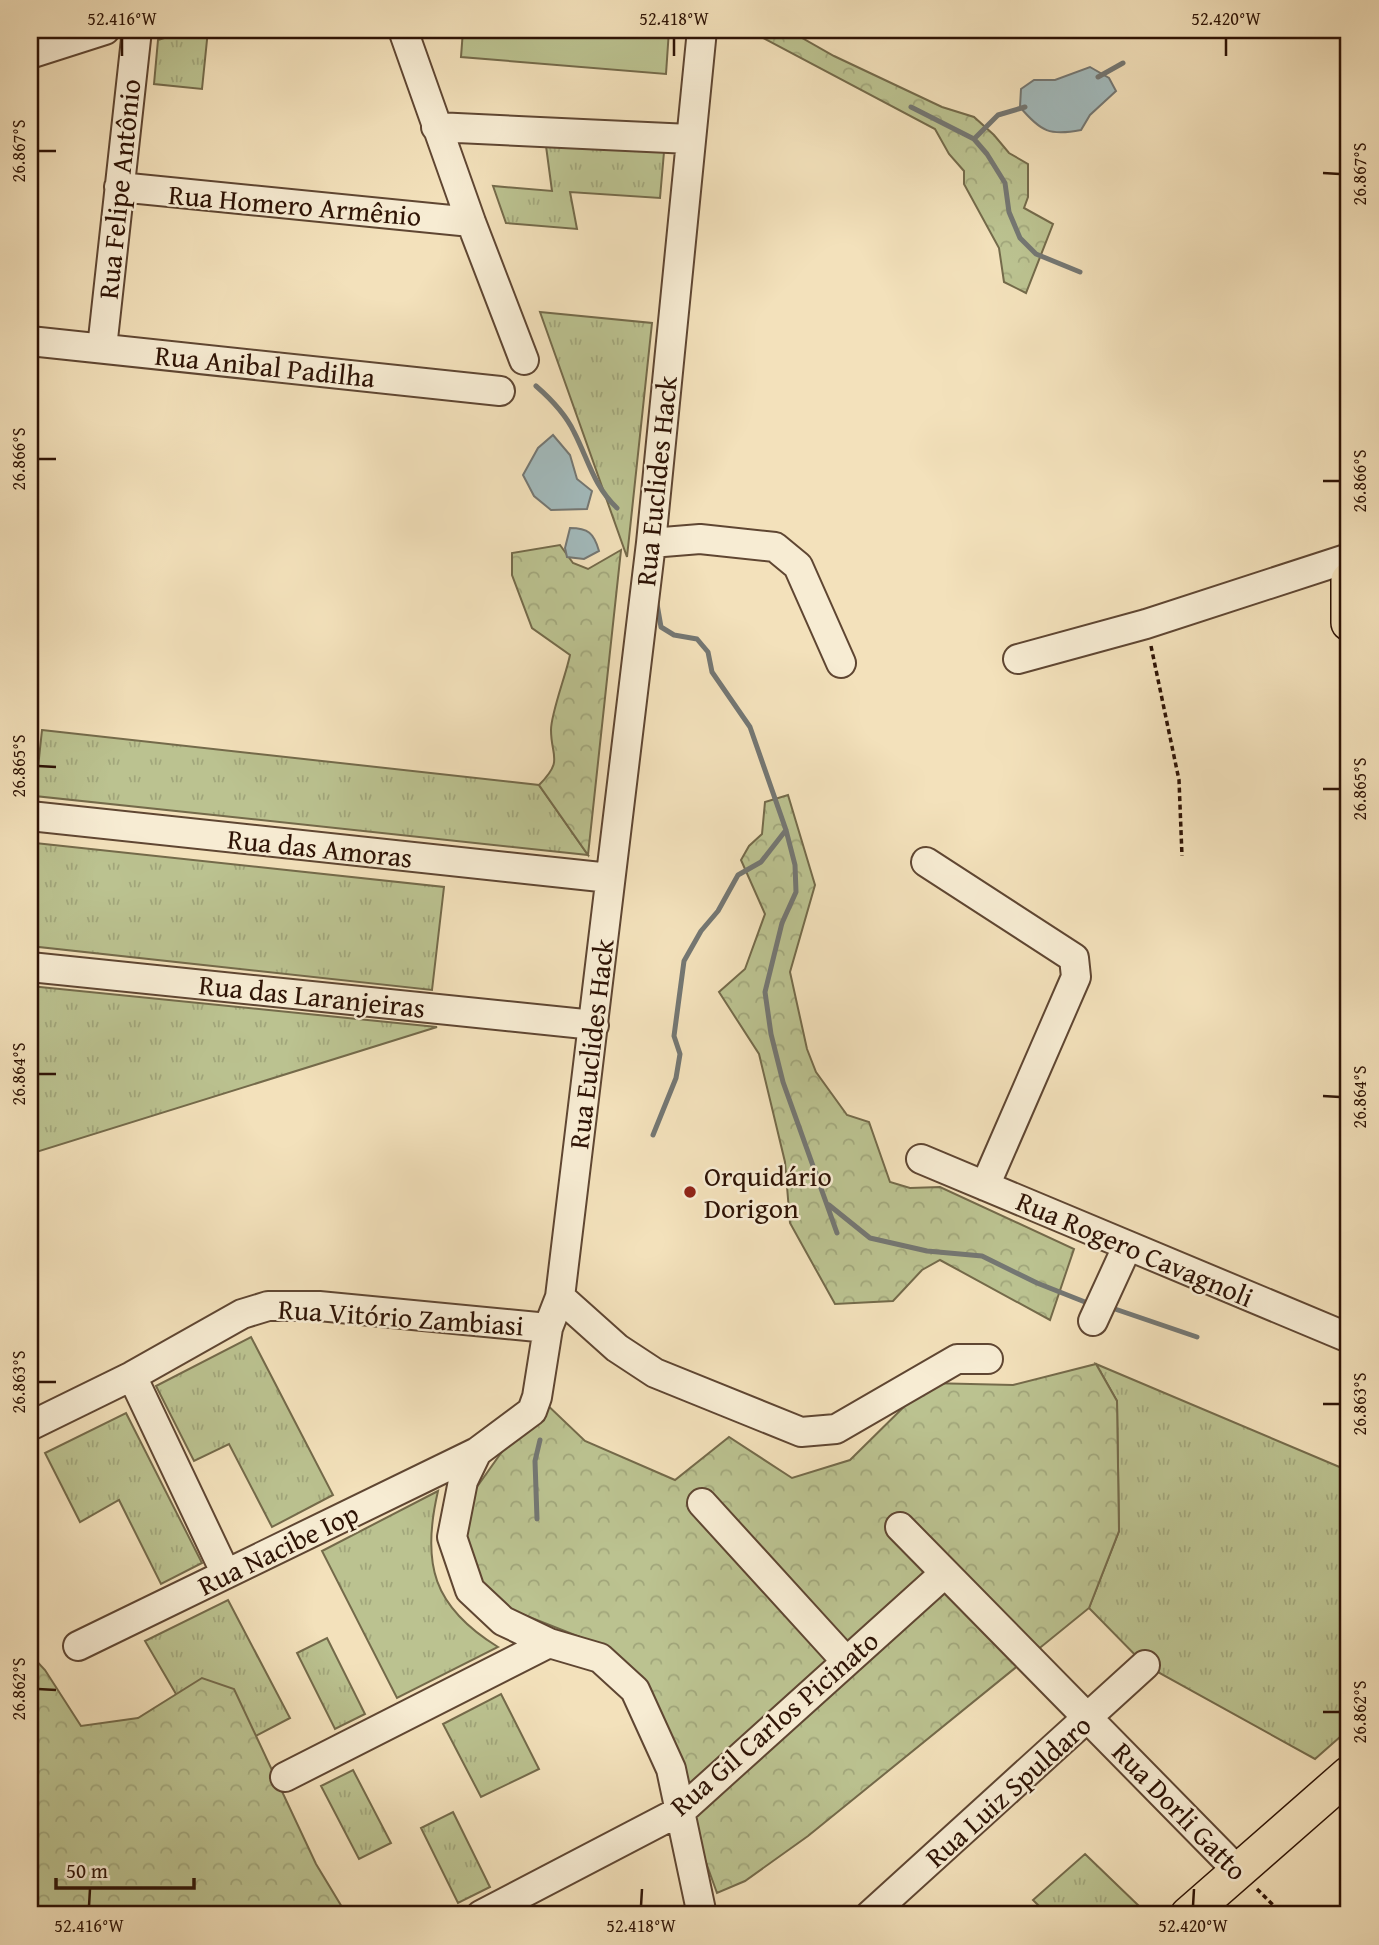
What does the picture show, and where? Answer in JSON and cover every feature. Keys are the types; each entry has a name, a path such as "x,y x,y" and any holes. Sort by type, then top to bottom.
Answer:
{"main road":[{"path":"1349,580 1349,623"},
{"path":"1188,1915 1349,1774"}],"street":[{"path":"30,54 105,30"},
{"name":"Rua Felipe Antônio","path":"102,348 136,30"},
{"path":"403,30 436,127 524,360"},
{"name":"Rua Euclides Hack","path":"702,30 651,543 560,1297 548,1328 537,1397 532,1411 477,1452 463,1481 452,1537 470,1590 503,1621 549,1643 600,1658 635,1690 671,1769 682,1810 702,1915"},
{"path":"436,127 690,139"},
{"name":"Rua Homero Armênio","path":"119,187 471,222"},
{"name":"Rua Anibal Padilha","path":"30,341 500,391"},
{"path":"651,543 700,539 775,547 798,566 841,663"},
{"path":"1018,659 1146,624 1349,558"},
{"name":"Rua das Amoras","path":"30,816 610,878"},
{"path":"926,862 1074,958 1076,977 985,1186"},
{"name":"Rua das Laranjeiras","path":"30,967 594,1025"},
{"name":"Rua Rogero Cavagnoli","path":"921,1159 1349,1338"},
{"path":"1093,1321 1127,1247"},
{"path":"560,1297 617,1348 655,1373 801,1432 836,1429 957,1359 988,1359"},
{"name":"Rua Vitório Zambiasi","path":"30,1426 132,1376 242,1314 268,1306 319,1306 548,1328"},
{"path":"132,1376 226,1574"},
{"name":"Rua Nacibe Iop","path":"78,1646 477,1452"},
{"path":"702,1503 846,1661"},
{"name":"Rua Dorli Gatto","path":"900,1527 1238,1871"},
{"name":"Rua Gil Carlos Picinato","path":"481,1915 682,1810 945,1573"},
{"path":"285,1777 549,1643"},
{"name":"Rua Luiz Spuldaro","path":"872,1915 1145,1665"}],"path":[{"path":"1146,624 1179,780 1182,856"},
{"name":"Rua Dorli Gatto","path":"1238,1871 1283,1915"}],"green space":[{"path":"189,30 208,30 202,89 154,84 158,40"},
{"path":"463,30 669,30 666,74 461,57"},
{"path":"748,30 788,30 834,56 942,107 974,117 1009,153 1028,164 1028,197 1024,208 1053,224 1026,293 1004,282 999,248 964,184 964,171 949,154 935,129"},
{"path":"546,146 664,152 660,198 570,192 577,229 506,223 493,186 552,191"},
{"path":"540,312 652,323 627,557"},
{"path":"560,545 573,563 588,569 621,550 588,855 539,785 554,764 552,723 570,655 532,628 512,575 512,553"},
{"path":"42,730 539,785 588,855 35,796"},
{"path":"788,795 815,885 790,972 807,1049 816,1072 847,1115 869,1122 890,1182 910,1188 940,1187 1074,1249 1050,1320 940,1260 922,1270 893,1301 835,1304 790,1223 785,1162 759,1054 719,992 745,969 765,914 741,860 749,846 762,834 765,802"},
{"path":"35,843 444,887 432,990 30,946 30,892"},
{"path":"30,986 437,1027 30,1154"},
{"path":"251,1337 333,1495 272,1527 229,1444 194,1461 156,1386"},
{"path":"1096,1364 1349,1471 1349,1729 1315,1759 1145,1665 1089,1608 1119,1531 1117,1401"},
{"path":"1096,1364 1117,1401 1119,1531 1089,1608 808,1836 745,1881 717,1893 668,1757 608,1648 509,1609 477,1586 459,1544 462,1508 540,1398 585,1441 675,1480 729,1437 792,1478 850,1460 928,1383 1013,1385"},
{"path":"126,1413 202,1563 161,1584 119,1500 80,1522 45,1453"},
{"path":"438,1491 431,1541 432,1562 437,1581 459,1616 498,1647 397,1698 322,1551"},
{"path":"228,1600 290,1718 180,1776 183,1706 145,1641"},
{"path":"327,1638 365,1714 335,1729 297,1653"},
{"path":"30,1654 45,1670 81,1726 138,1718 202,1678 234,1689 316,1864 342,1907 342,1915 30,1915"},
{"path":"501,1694 539,1769 481,1797 443,1724"},
{"path":"353,1770 391,1843 359,1859 321,1786"},
{"path":"453,1812 490,1887 458,1903 421,1828"},
{"path":"1085,1854 1141,1908 1132,1915 1048,1915 1033,1900"}],"water":[{"path":"1090,67 1109,78 1116,91 1090,115 1081,130 1047,130 1034,122 1020,107 1021,89 1034,80 1055,80"},
{"path":"553,435 570,455 577,479 592,491 587,509 551,510 534,496 523,475 538,448"},
{"path":"570,528 589,533 599,551 584,559 567,557 565,548"}],"waterway":[{"path":"1098,77 1123,63"},
{"path":"911,107 974,139 1005,183 1009,212 1020,238 1036,254 1080,272"},
{"path":"974,139 998,115 1025,107"},
{"path":"536,386 566,419 597,482 617,508"},
{"path":"657,604 661,627 674,635 697,639 708,652 712,672 750,727 786,830 795,865 796,892 782,923 765,992 771,1034 783,1082 837,1233"},
{"path":"653,1135 676,1078 680,1054 674,1036 684,961 701,931 718,911 738,875 761,862 786,830"},
{"path":"829,1205 870,1238 927,1251 982,1256 1037,1283 1085,1302"},
{"path":"1115,1309 1197,1337"},
{"path":"537,1519 535,1461 540,1440"}],"place":[{"name":"Orquidário Dorigon","path":"690,1192"}]}
